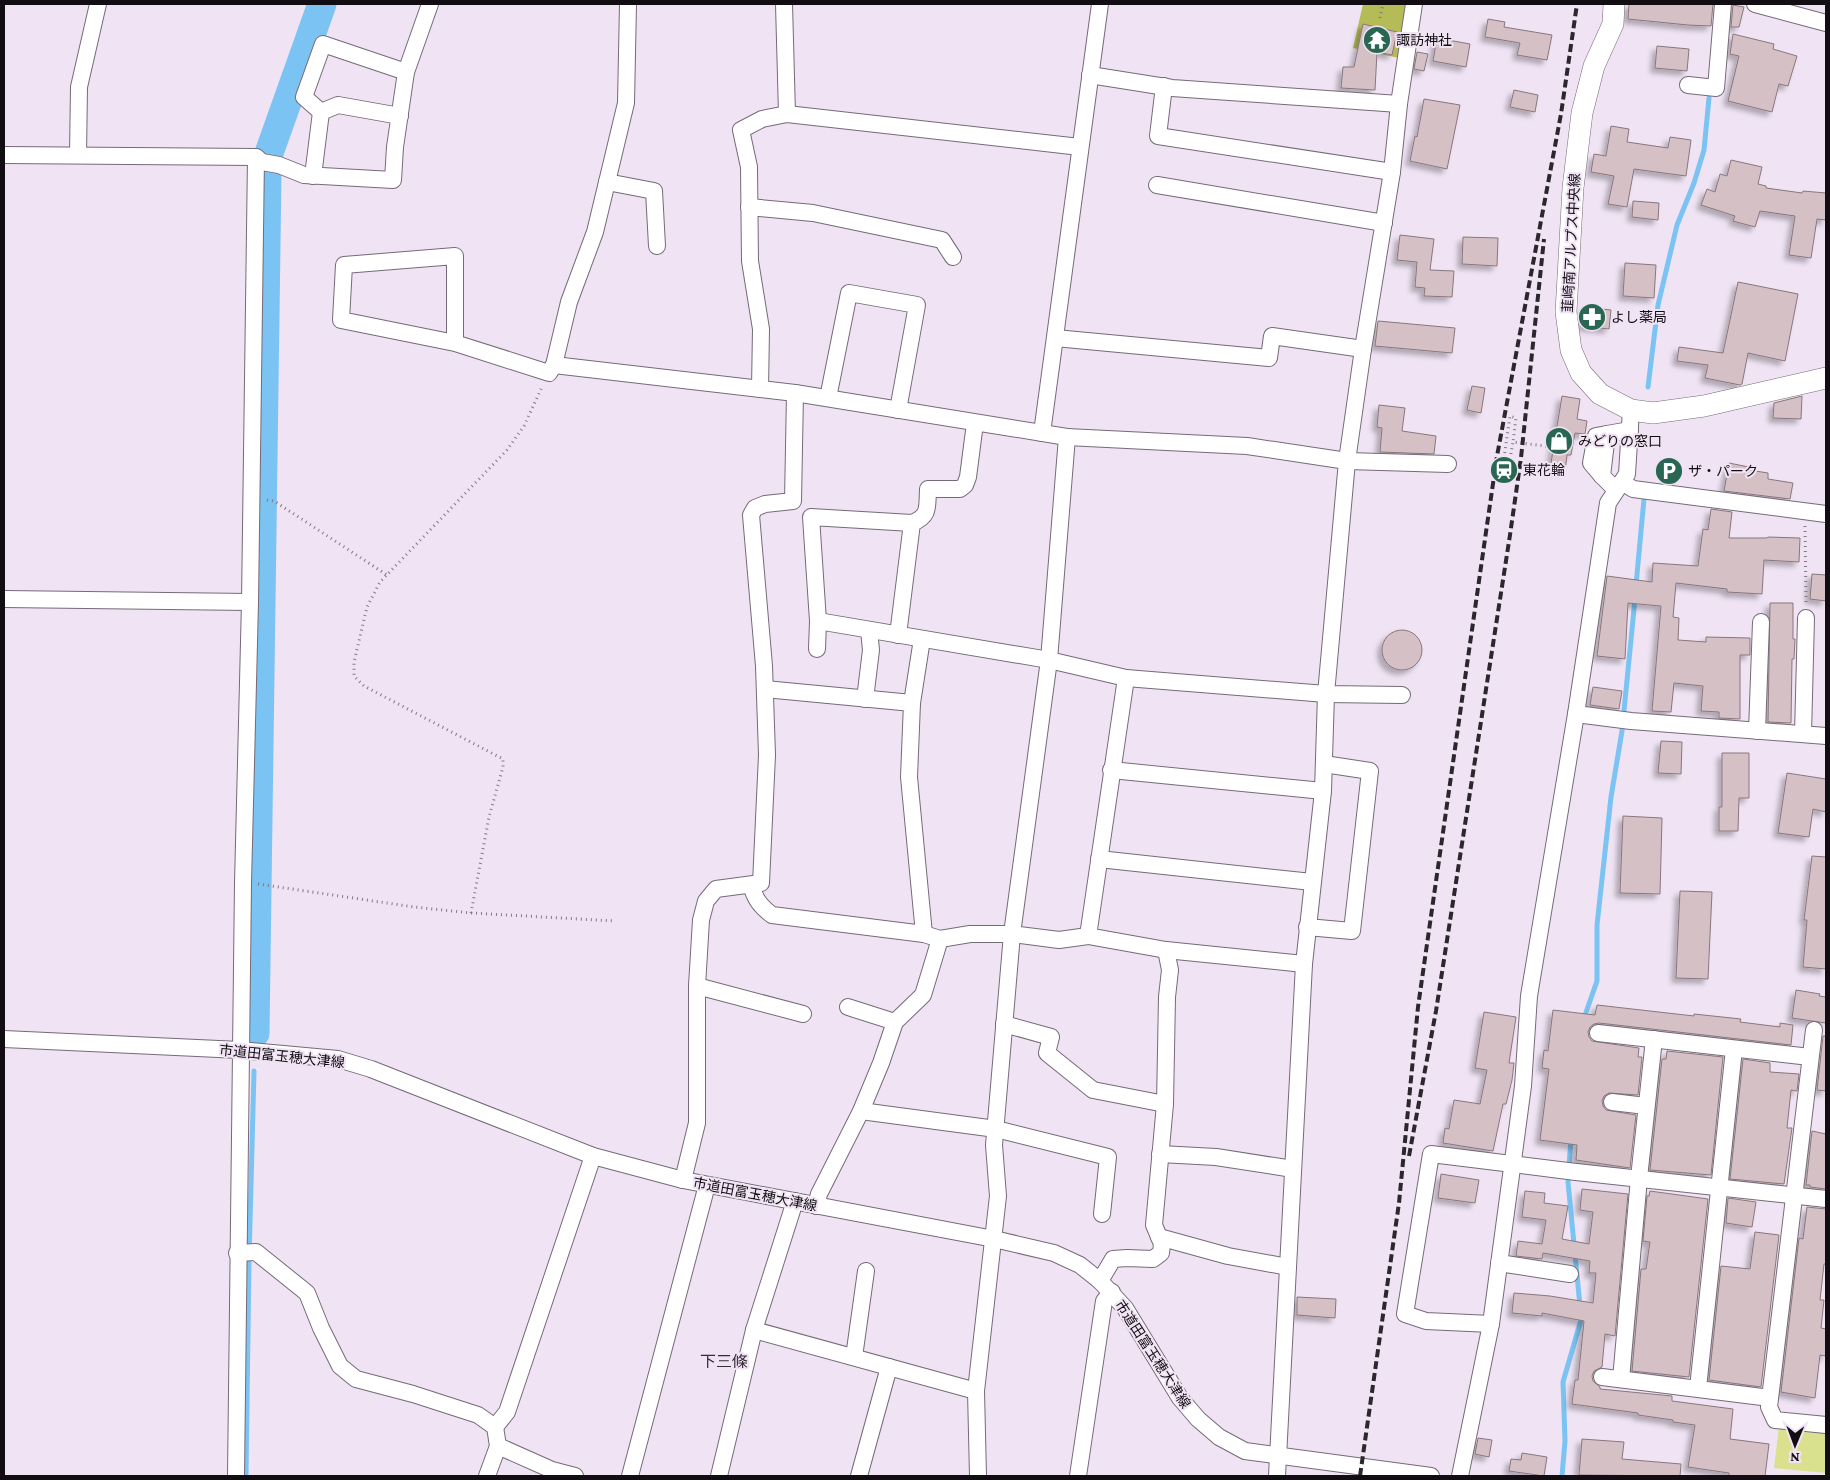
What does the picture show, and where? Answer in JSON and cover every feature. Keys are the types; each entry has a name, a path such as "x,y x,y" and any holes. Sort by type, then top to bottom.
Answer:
{"main road":[{"name":"韮崎南アルプス中央線","path":"1614,4 1613,24 1594,66 1582,113 1573,188 1566,312 1571,350 1581,373 1600,394 1631,420 1653,413 1704,406 1826,378"}],"street":[{"path":"78,155 79,87 98,4"},
{"path":"4,155 78,155 264,161 304,175 392,180 406,72 430,4"},
{"path":"551,369 569,302 595,232 626,103 628,4"},
{"path":"784,4 787,114"},
{"path":"1042,434 1100,4"},
{"path":"1277,1476 1304,964 1323,791 1326,694 1347,461 1392,172 1399,104 1414,4"},
{"path":"1702,86 1716,88 1723,4"},
{"path":"1755,4 1826,23"},
{"path":"321,112 304,97 323,44 406,72"},
{"path":"1090,74 1164,86 1399,104"},
{"path":"1164,86 1158,136 1392,172"},
{"path":"321,112 338,105 400,116"},
{"path":"313,176 321,112"},
{"path":"760,388 761,330 750,260 749,167 741,130 762,119 787,114 1080,147"},
{"path":"236,1476 245,1253 240,1050 242,883 264,161"},
{"path":"607,182 654,192 657,246"},
{"path":"1157,186 1384,223"},
{"path":"750,207 813,213 942,240 952,257"},
{"path":"455,343 455,256 344,265 341,320 455,343 551,369 760,388 1067,437 1248,446 1347,461 1448,464"},
{"path":"828,398 849,293 917,305 898,410"},
{"path":"1055,338 1269,358 1272,336 1363,349"},
{"path":"683,1180 697,1123 697,986 701,920 706,901 716,889 761,883 767,755 765,689 751,515 755,508 765,504 793,500 795,393"},
{"path":"1631,420 1607,434 1602,476 1619,486 1826,514"},
{"path":"1460,1476 1491,1324 1523,1086 1529,996 1576,714 1608,503 1627,474 1631,420"},
{"path":"817,649 818,622 811,517 912,523 921,519 927,512 928,490 960,490 966,485 975,423"},
{"path":"978,1476 976,1391 998,1196 994,1145 1004,1024 1012,934 1049,660 1067,437"},
{"path":"898,635 912,523"},
{"path":"4,599 250,602"},
{"path":"1803,734 1806,618"},
{"path":"818,622 1049,660 1126,678 1326,694 1402,695"},
{"path":"1757,730 1761,622"},
{"path":"865,699 871,650 869,630"},
{"path":"922,639 912,703 909,778 924,934"},
{"path":"1088,936 1126,678"},
{"path":"765,689 912,703"},
{"path":"1576,714 1623,720 1826,736"},
{"path":"1307,927 1352,931 1370,771 1324,764"},
{"path":"1111,770 1323,791"},
{"path":"1099,859 1312,882"},
{"path":"751,884 754,896 760,906 772,915 924,934 940,938 970,934 1012,934 1059,940 1088,936 1166,950 1304,964"},
{"path":"816,1206 819,1194 861,1111 881,1063 895,1022 924,995 940,938"},
{"path":"1078,1476 1106,1286 1113,1260 1127,1258 1153,1259 1161,1253 1162,1244 1154,1225 1165,1104 1167,997 1170,970 1166,950"},
{"path":"697,986 803,1014"},
{"path":"848,1007 895,1022"},
{"path":"1004,1024 1051,1037 1047,1054 1093,1090 1165,1104"},
{"path":"1814,1030 1769,1407 1775,1420 1826,1425"},
{"path":"1598,1033 1810,1057"},
{"name":"市道田富玉穂大津線","path":"4,1039 240,1050 338,1059 371,1068 593,1156 683,1180 994,1239 1054,1253 1080,1265 1106,1286 1125,1308 1140,1330 1180,1398 1198,1419 1219,1437 1245,1451 1278,1457 1431,1476"},
{"path":"1621,1379 1639,1178 1654,1039"},
{"path":"1698,1388 1734,1048"},
{"path":"1612,1102 1646,1106"},
{"path":"861,1111 996,1129 1108,1156 1102,1214"},
{"path":"1160,1154 1216,1156 1293,1169"},
{"path":"1491,1324 1426,1321 1405,1314 1431,1154 1826,1199"},
{"path":"495,1427 507,1412 593,1156"},
{"path":"630,1476 707,1185"},
{"path":"719,1476 754,1330 795,1201"},
{"path":"1159,1237 1228,1256 1288,1267"},
{"path":"245,1253 307,1293 321,1328 340,1366 356,1379 413,1394 478,1415 495,1427 498,1446 487,1476"},
{"path":"1500,1263 1570,1274"},
{"path":"854,1357 866,1271"},
{"path":"754,1330 976,1391"},
{"path":"860,1476 889,1367"},
{"path":"1602,1377 1770,1398"},
{"path":"498,1446 552,1470 575,1476"}],"path":[{"path":"1380,18 1383,4"},
{"path":"471,913 489,817 503,767 503,759 364,686 354,676 354,662 367,608 380,582 507,450 524,426 551,369"},
{"path":"1504,458 1510,416 1516,418 1510,458"},
{"path":"1513,442 1553,447"},
{"path":"270,500 387,574"},
{"path":"1805,512 1806,618"},
{"path":"259,884 414,907 471,913 615,921"}],"green space":[{"path":"1363,4 1410,4 1399,58 1353,48"},
{"path":"1779,1426 1826,1431 1826,1473 1774,1468"}],"building":[{"path":"1629,4 1713,4 1711,26 1628,19"},
{"path":"1733,5 1744,7 1739,27 1731,27"},
{"path":"1488,19 1505,22 1504,27 1552,35 1547,60 1517,55 1520,43 1485,37"},
{"path":"1363,24 1397,32 1392,55 1377,52 1375,90 1341,88 1343,67 1354,67"},
{"path":"1733,34 1774,44 1773,49 1797,56 1788,86 1779,84 1772,112 1728,101 1739,56 1730,54"},
{"path":"1437,38 1470,44 1466,67 1433,61"},
{"path":"1657,46 1689,49 1687,71 1655,68"},
{"path":"1417,52 1428,54 1424,71 1414,69"},
{"path":"1514,90 1538,95 1535,112 1510,107"},
{"path":"1424,99 1460,105 1447,169 1410,161 1415,136 1417,137"},
{"path":"1611,126 1629,129 1627,142 1668,148 1670,137 1691,140 1686,176 1634,169 1627,207 1608,204 1614,176 1591,172 1594,154 1606,156"},
{"path":"1731,160 1762,167 1758,184 1766,186 1766,188 1802,193 1803,191 1826,193 1826,220 1817,219 1811,258 1789,255 1795,216 1760,211 1755,227 1733,221 1735,216 1701,205 1707,189 1715,192 1720,174 1727,176"},
{"path":"1633,201 1659,203 1658,220 1632,217"},
{"path":"1400,235 1434,239 1430,270 1454,271 1452,297 1424,296 1425,288 1415,287 1417,262 1397,260"},
{"path":"1463,237 1498,238 1497,266 1462,264"},
{"path":"1625,263 1656,265 1654,298 1623,296"},
{"path":"1738,282 1798,294 1785,361 1748,353 1742,384 1740,385 1705,378 1708,365 1677,361 1679,347 1723,353"},
{"path":"1584,307 1611,310 1609,329 1582,326"},
{"path":"1378,321 1455,328 1452,353 1375,346"},
{"path":"1472,386 1485,388 1481,413 1467,410"},
{"name":"東花輪","path":"1562,396 1580,399 1577,419 1587,421 1585,434 1575,433 1571,455 1567,455 1565,471 1550,469"},
{"path":"1802,396 1801,419 1773,418 1774,403"},
{"path":"1379,405 1405,408 1402,431 1436,436 1434,454 1380,452 1382,428 1377,427"},
{"path":"1729,463 1749,467 1749,470 1768,473 1768,479 1793,483 1790,499 1724,491"},
{"path":"1711,509 1732,512 1729,538 1800,538 1799,562 1764,560 1762,594 1727,592 1727,589 1676,583 1673,617 1679,618 1678,640 1706,642 1706,637 1750,638 1750,655 1740,655 1740,719 1719,718 1719,712 1701,711 1703,686 1674,683 1671,712 1652,711 1661,606 1628,603 1625,659 1597,656 1607,576 1652,582 1653,563 1698,566 1703,529 1708,530"},
{"path":"1812,574 1826,575 1826,601 1810,599"},
{"path":"1770,603 1793,603 1793,639 1795,639 1794,659 1792,659 1791,723 1768,722"},
{"path":"1406,630 1413,633 1419,639 1422,650 1421,658 1413,667 1406,670 1398,670 1391,667 1383,658 1382,646 1385,639 1394,631"},
{"path":"1593,687 1622,691 1619,709 1590,705"},
{"path":"1661,741 1682,742 1681,774 1658,773"},
{"path":"1722,753 1749,753 1749,798 1739,798 1738,831 1719,831 1719,807 1722,807"},
{"path":"1787,773 1826,779 1826,812 1813,809 1809,837 1778,833"},
{"path":"1623,816 1662,818 1660,894 1620,893"},
{"path":"1812,856 1826,857 1826,969 1803,967 1807,920 1804,920"},
{"path":"1680,891 1712,892 1708,979 1676,978"},
{"path":"1796,990 1820,994 1819,996 1826,997 1826,1023 1792,1018"},
{"path":"1597,1005 1694,1016 1694,1014 1741,1019 1740,1022 1780,1027 1780,1023 1793,1025 1791,1045 1599,1023 1594,1024 1588,1032 1592,1041 1639,1048 1638,1057 1642,1057 1638,1095 1609,1093 1604,1096 1602,1101 1606,1110 1636,1115 1630,1168 1576,1160 1577,1145 1540,1140 1549,1069 1542,1068 1544,1050 1548,1051 1553,1010 1595,1015"},
{"path":"1484,1012 1516,1017 1509,1063 1514,1063 1512,1080 1506,1104 1503,1104 1493,1151 1443,1143 1445,1128 1449,1129 1454,1100 1480,1104 1487,1070 1475,1068"},
{"path":"1823,1036 1826,1036 1826,1091 1817,1090"},
{"path":"1667,1051 1723,1057 1711,1175 1650,1170 1662,1059 1666,1059"},
{"path":"1743,1059 1770,1063 1770,1072 1799,1074 1797,1091 1791,1090 1787,1128 1792,1128 1784,1184 1730,1179"},
{"path":"1812,1131 1826,1134 1826,1189 1806,1185"},
{"path":"1441,1174 1479,1180 1475,1203 1438,1198"},
{"path":"1582,1189 1628,1194 1615,1336 1605,1334 1602,1367 1594,1371 1593,1381 1600,1389 1672,1396 1672,1401 1733,1409 1730,1439 1769,1444 1765,1476 1729,1476 1729,1473 1688,1467 1695,1425 1638,1415 1638,1413 1572,1404 1575,1380 1578,1380 1584,1321 1542,1313 1542,1316 1512,1313 1514,1293 1550,1296 1593,1303 1596,1273 1589,1273 1590,1261 1543,1253 1542,1259 1516,1256 1518,1241 1542,1244 1546,1220 1522,1217 1525,1191 1545,1193 1544,1203 1568,1206 1562,1239 1589,1244 1593,1212 1580,1210"},
{"path":"1650,1191 1708,1199 1689,1377 1632,1371 1641,1269 1646,1269 1650,1242 1643,1241 1647,1196 1649,1196"},
{"path":"1728,1198 1756,1202 1752,1227 1726,1223"},
{"path":"1807,1207 1826,1209 1826,1264 1824,1264 1820,1300 1824,1300 1821,1328 1826,1329 1826,1356 1820,1355 1815,1398 1781,1392 1799,1238 1803,1239"},
{"path":"1755,1232 1779,1235 1761,1387 1709,1380 1721,1266 1750,1269"},
{"path":"1297,1297 1336,1299 1335,1318 1297,1315"},
{"path":"1478,1438 1492,1440 1489,1457 1475,1454"},
{"path":"1582,1439 1624,1442 1622,1459 1681,1464 1680,1476 1579,1475"},
{"path":"1522,1453 1547,1457 1544,1476 1509,1471 1511,1459 1521,1460"}],"waterway":[{"path":"255,1033 267,172 269,153 322,4"},
{"path":"1648,387 1658,305 1677,225 1694,183 1704,150 1709,98"},
{"path":"1636,585 1644,499"},
{"path":"1584,1018 1597,981 1597,925 1611,797 1622,731 1635,599"},
{"path":"246,1476 254,1071"},
{"path":"1571,1138 1568,1182 1580,1306"},
{"path":"1562,1476 1565,1441 1563,1382 1581,1315"}],"railway":[{"path":"1360,1476 1399,1203 1418,1007 1497,456 1561,114 1577,4"},
{"path":"1409,1156 1436,1011 1510,535 1521,458 1544,239"}],"place":[{"name":"諏訪神社","path":"1377,40"},
{"name":"よし薬局","path":"1592,317"},
{"name":"みどりの窓口","path":"1559,441"},
{"name":"東花輪","path":"1504,470"},
{"name":"ザ・パーク","path":"1669,471"}],"district":[{"name":"下三條","path":"724,1361"}]}
